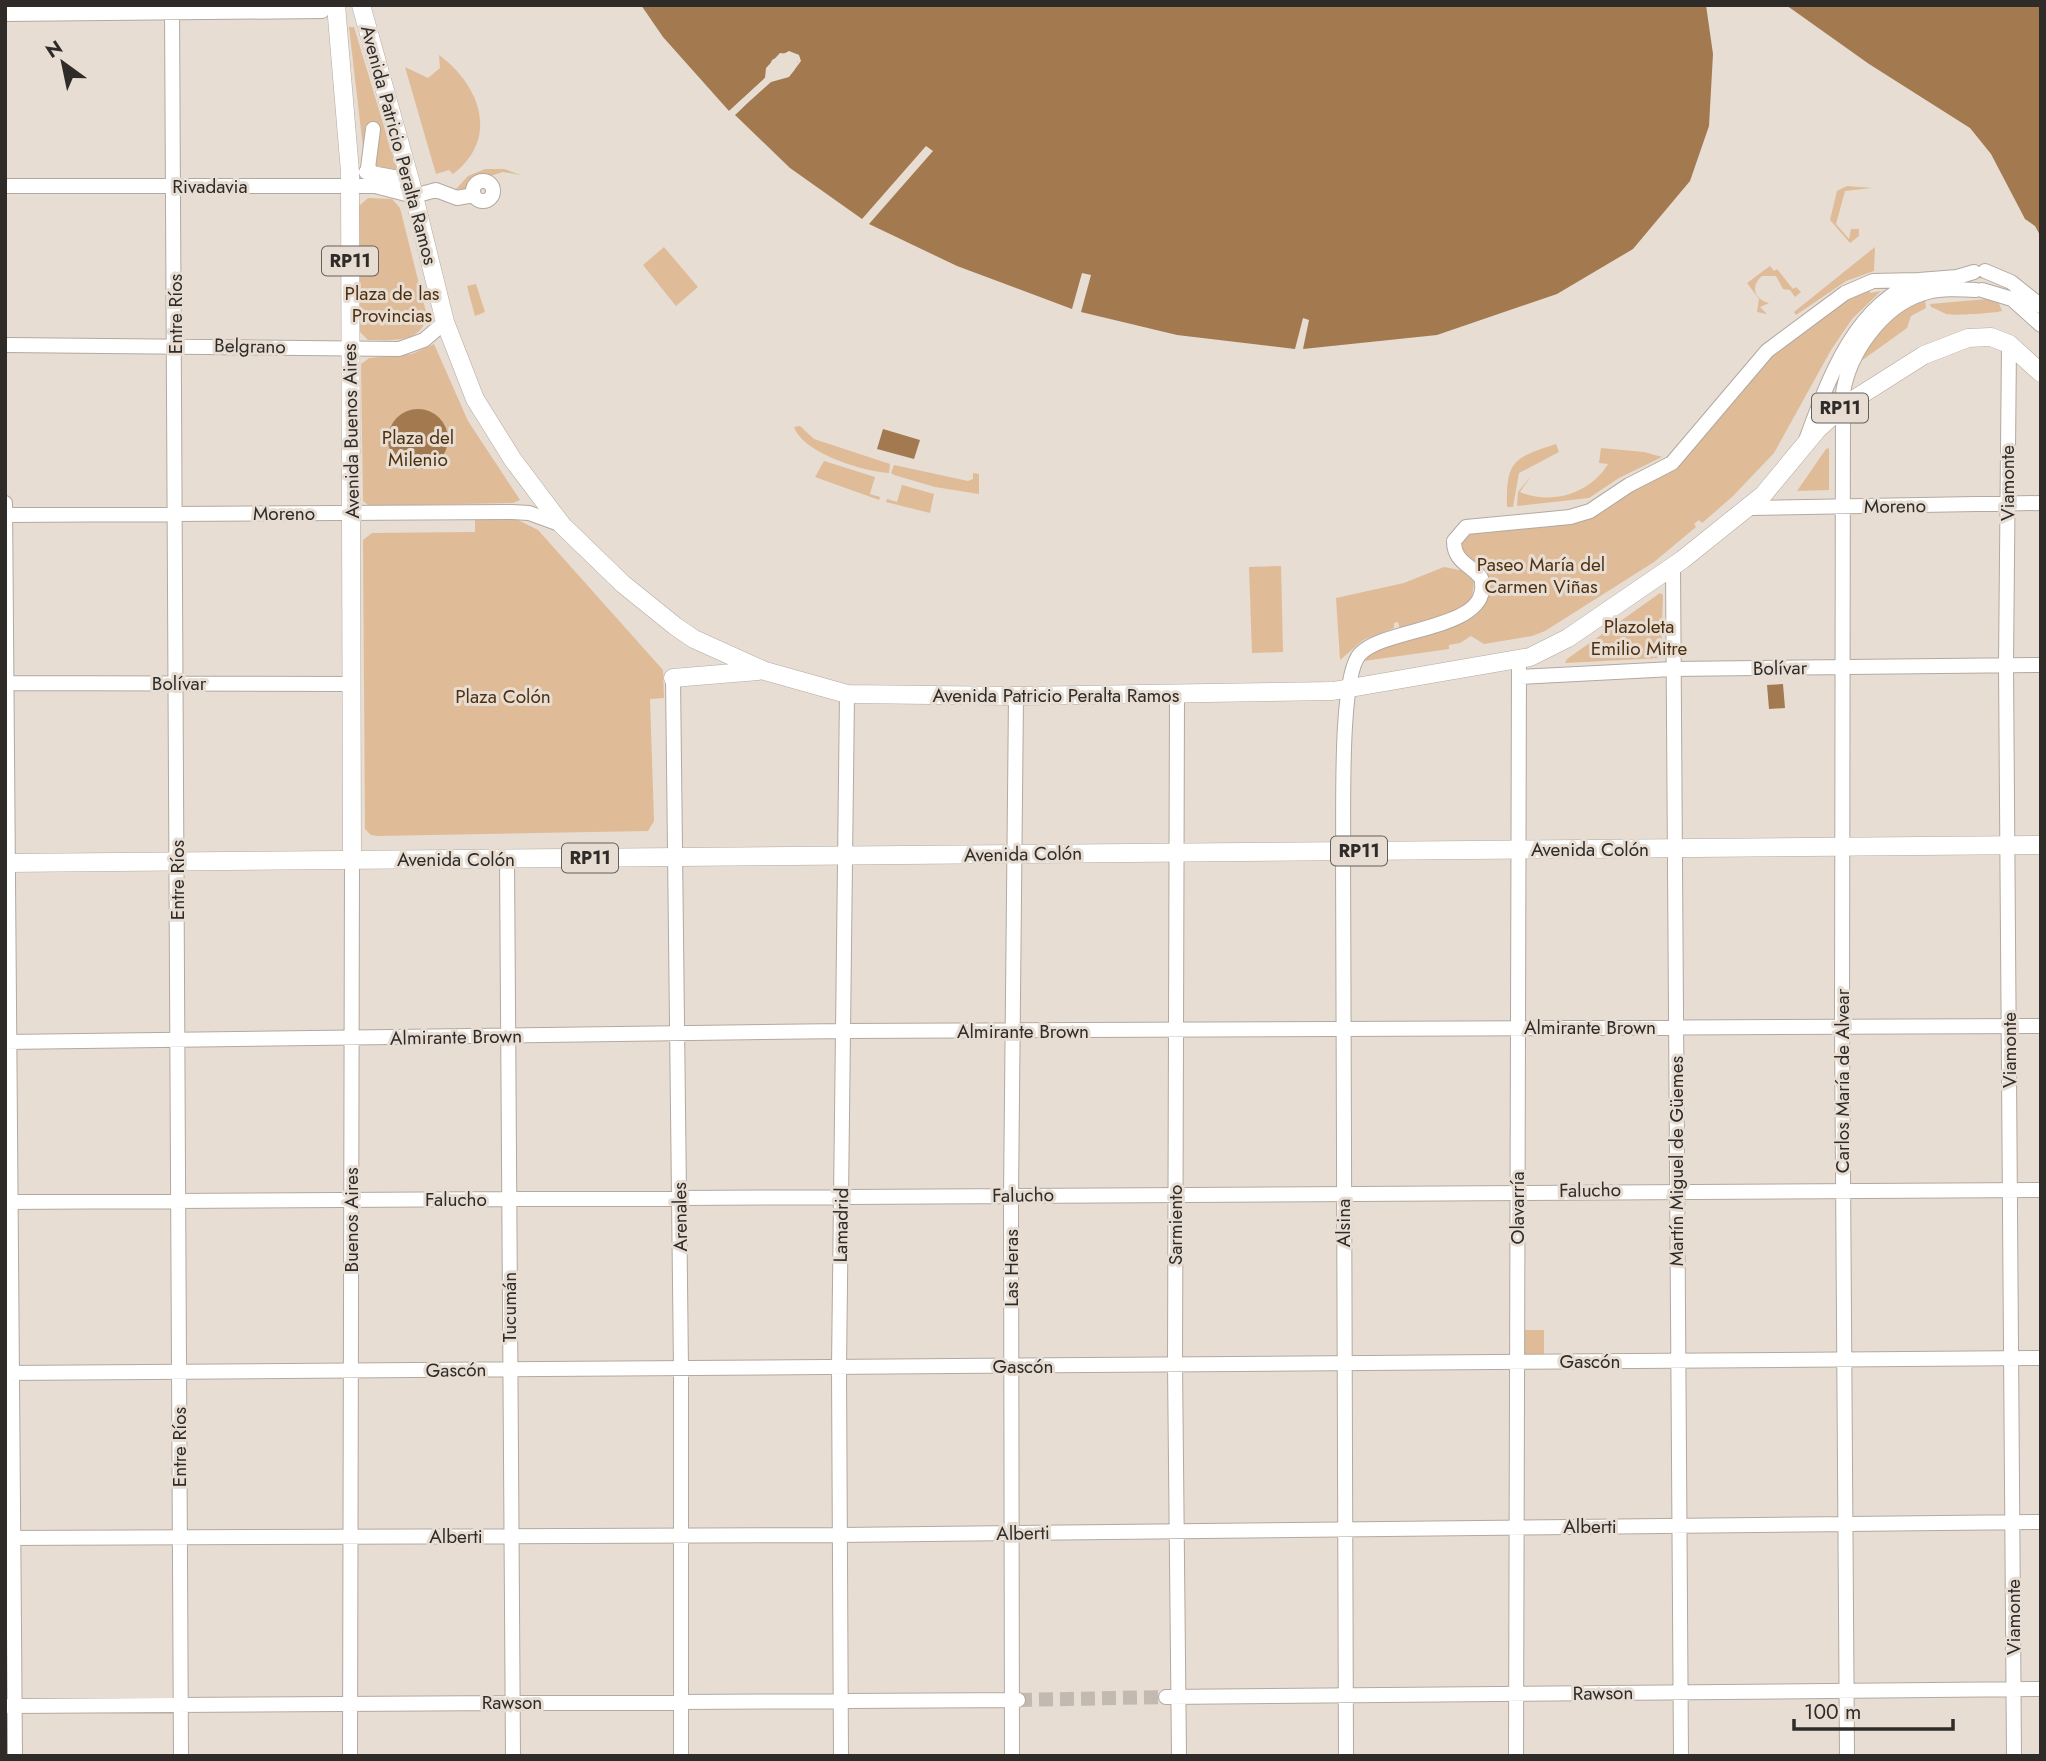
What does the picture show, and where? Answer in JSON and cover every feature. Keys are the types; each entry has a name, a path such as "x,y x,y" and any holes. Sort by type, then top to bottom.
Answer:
{"main road":[{"name":"Avenida Patricio Peralta Ramos","path":"361,5 414,196 445,322 467,381 485,416 562,525 623,584 675,626 694,639 765,671 847,694 1177,695 1348,690 1519,668 1673,567 1749,509 1842,407 1897,370 1950,344 1980,337 1991,337 2008,344"},
{"name":"Avenida Buenos Aires","path":"332,9 350,186 352,684"},
{"path":"2008,344 2041,373"},
{"name":"RP11","path":"673,678 765,671"},
{"name":"Buenos Aires","path":"352,684 352,860"},
{"name":"Avenida Colón","path":"6,863 2041,845"}],"street":[{"path":"5,14 172,9 332,9"},
{"name":"Entre Ríos","path":"172,9 181,1756"},
{"path":"371,173 399,178"},
{"path":"414,196 435,185 457,198 474,195"},
{"name":"Rivadavia","path":"5,186 350,186 375,187 414,196"},
{"path":"1979,290 1990,283 1990,276 1980,271"},
{"path":"1804,446 1822,394 1851,339 1884,303 1919,281 1957,277 1980,271 2011,282 2041,306"},
{"name":"Alsina","path":"1346,1756 1343,851 1348,690 1353,664 1368,647 1388,638 1453,620 1476,604 1482,593 1481,578 1459,559 1454,551 1454,541 1466,527 1570,517 1590,511 1629,485 1672,463 1767,351 1834,300 1873,281 1919,281"},
{"path":"1979,290 2012,299 2041,325"},
{"name":"Carlos María de Alvear","path":"1847,1756 1842,1027 1842,407 1849,367 1884,319 1901,304 1924,293 1979,290"},
{"name":"Belgrano","path":"5,345 404,348 433,334 445,322"},
{"name":"Viamonte","path":"2008,344 2006,665 2014,1756"},
{"path":"5,503 10,1706 15,1756"},
{"name":"Moreno","path":"1749,509 2041,503"},
{"name":"Moreno","path":"5,515 512,512 529,513 562,525"},
{"name":"Martín Miguel de Güemes","path":"1673,567 1681,1756"},
{"name":"Bolívar","path":"1519,668 2041,665"},
{"name":"Olavarría","path":"1516,1756 1519,668"},
{"name":"Arenales","path":"673,678 679,1034 681,1756"},
{"name":"Bolívar","path":"6,683 352,684"},
{"name":"Lamadrid","path":"841,1756 839,1368 847,694"},
{"name":"Sarmiento","path":"1177,695 1177,1531 1172,1697 1179,1756"},
{"name":"Las Heras","path":"1012,1756 1015,1700 1011,1195 1016,696"},
{"name":"Tucumán","path":"507,858 509,1536 513,1756"},
{"name":"Buenos Aires","path":"350,1756 352,860"},
{"name":"Almirante Brown","path":"7,1042 844,1031 2041,1026"},
{"name":"Falucho","path":"8,1202 2041,1189"},
{"name":"Gascón","path":"8,1373 2041,1358"},
{"name":"Alberti","path":"9,1538 839,1535 2041,1522"},
{"name":"Rawson","path":"1172,1697 2041,1689"},
{"name":"Rawson","path":"10,1706 1015,1700"}],"green space":[{"path":"349,27 354,27 398,173 365,165"},
{"path":"439,55 465,81 479,112 480,128 476,144 468,160 453,174 449,170 436,174 405,67 428,78 440,68"},
{"path":"485,169 504,169 521,175 503,172 490,176 480,175 466,189 456,189 468,176"},
{"path":"1847,186 1872,188 1845,191 1836,224 1849,239 1851,229 1859,229 1859,236 1850,243 1830,220 1837,191"},
{"name":"Plaza de las Provincias","path":"368,198 392,199 400,208 427,316 424,325 412,336 368,340 360,332 359,206"},
{"path":"664,247 698,287 676,306 643,265"},
{"path":"1875,247 1874,271 1846,281 1796,315 1794,312"},
{"path":"1770,266 1774,271 1777,269 1793,289 1796,287 1801,292 1795,297 1790,290 1783,289 1776,276 1762,276 1756,284 1755,292 1769,303 1760,307 1767,314 1757,312 1759,299 1747,283"},
{"path":"476,284 485,312 475,316 467,286"},
{"name":"Paseo María del Carmen Viñas","path":"1869,287 1870,293 1881,291 1852,319 1831,350 1774,453 1732,497 1702,523 1699,520 1694,524 1696,527 1654,562 1545,631 1532,636 1484,644 1471,636 1460,643 1449,645 1449,649 1364,661 1376,649 1392,641 1451,628 1468,621 1481,610 1489,594 1489,584 1486,576 1469,562 1459,545 1466,533 1565,522 1658,476 1767,358 1847,297"},
{"path":"1925,299 1926,308 1911,316 1907,328 1861,361 1871,342 1887,324"},
{"path":"1987,299 1998,301 2002,311 1949,315 1930,304"},
{"name":"Plaza del Milenio","path":"434,344 468,421 520,500 513,503 369,506 363,501 361,364 369,358 412,354"},
{"path":"800,426 814,439 890,464 889,473 864,469 821,452 800,436 794,427"},
{"path":"1556,444 1559,452 1519,473 1513,507 1507,507 1508,480 1515,463 1530,453"},
{"path":"1601,448 1644,452 1662,457 1619,478 1589,498 1517,506 1518,492 1531,476 1520,492 1532,496 1557,497 1591,483 1608,464 1599,463"},
{"path":"1829,448 1829,490 1797,491 1826,449"},
{"path":"824,461 875,477 870,494 880,497 879,500 815,477"},
{"path":"894,465 968,481 973,479 973,473 979,474 979,494 935,487 894,475 891,473"},
{"path":"902,485 934,494 930,513 886,502 887,499 897,502"},
{"name":"Plaza Colón","path":"475,520 518,520 538,530 663,670 664,698 650,699 654,821 648,831 377,836 371,835 365,829 363,540 372,533 475,532"},
{"path":"1281,566 1283,652 1252,653 1249,567"},
{"path":"1444,567 1465,571 1474,581 1472,598 1457,612 1400,629 1398,622 1394,623 1394,628 1363,640 1340,660 1336,598 1404,583"},
{"name":"Plazoleta Emilio Mitre","path":"1660,593 1663,595 1661,658 1565,663 1567,659"},
{"path":"1523,1330 1544,1330 1544,1358 1517,1358"}],"shaded area":[{"path":"641,5 1706,5 1713,54 1709,126 1690,181 1633,249 1557,294 1437,335 1303,349 1309,320 1303,318 1295,349 1177,335 1081,312 1091,275 1082,273 1072,309 957,266 869,224 933,151 926,146 862,219 790,168 735,115 765,86 792,73 799,55 780,53 766,68 765,78 729,111 663,37"},
{"path":"1786,5 2041,5 2041,237 2035,226 2025,219 1991,154 1970,128 1869,64"},
{"path":"418,409 435,414 443,422 448,439 443,456 435,464 418,469 401,464 393,456 388,439 393,422 401,414"},
{"path":"883,429 920,440 914,459 877,449"},
{"path":"1783,684 1785,708 1769,709 1767,685"}],"pier":[{"path":"789,51 799,55 801,61 789,77 771,82 732,117 769,79 787,74 794,67 798,61 789,54 774,62 767,80 731,113 727,113 765,78 772,60"}],"tunnel":[{"path":"1018,1700 1166,1697"}]}
